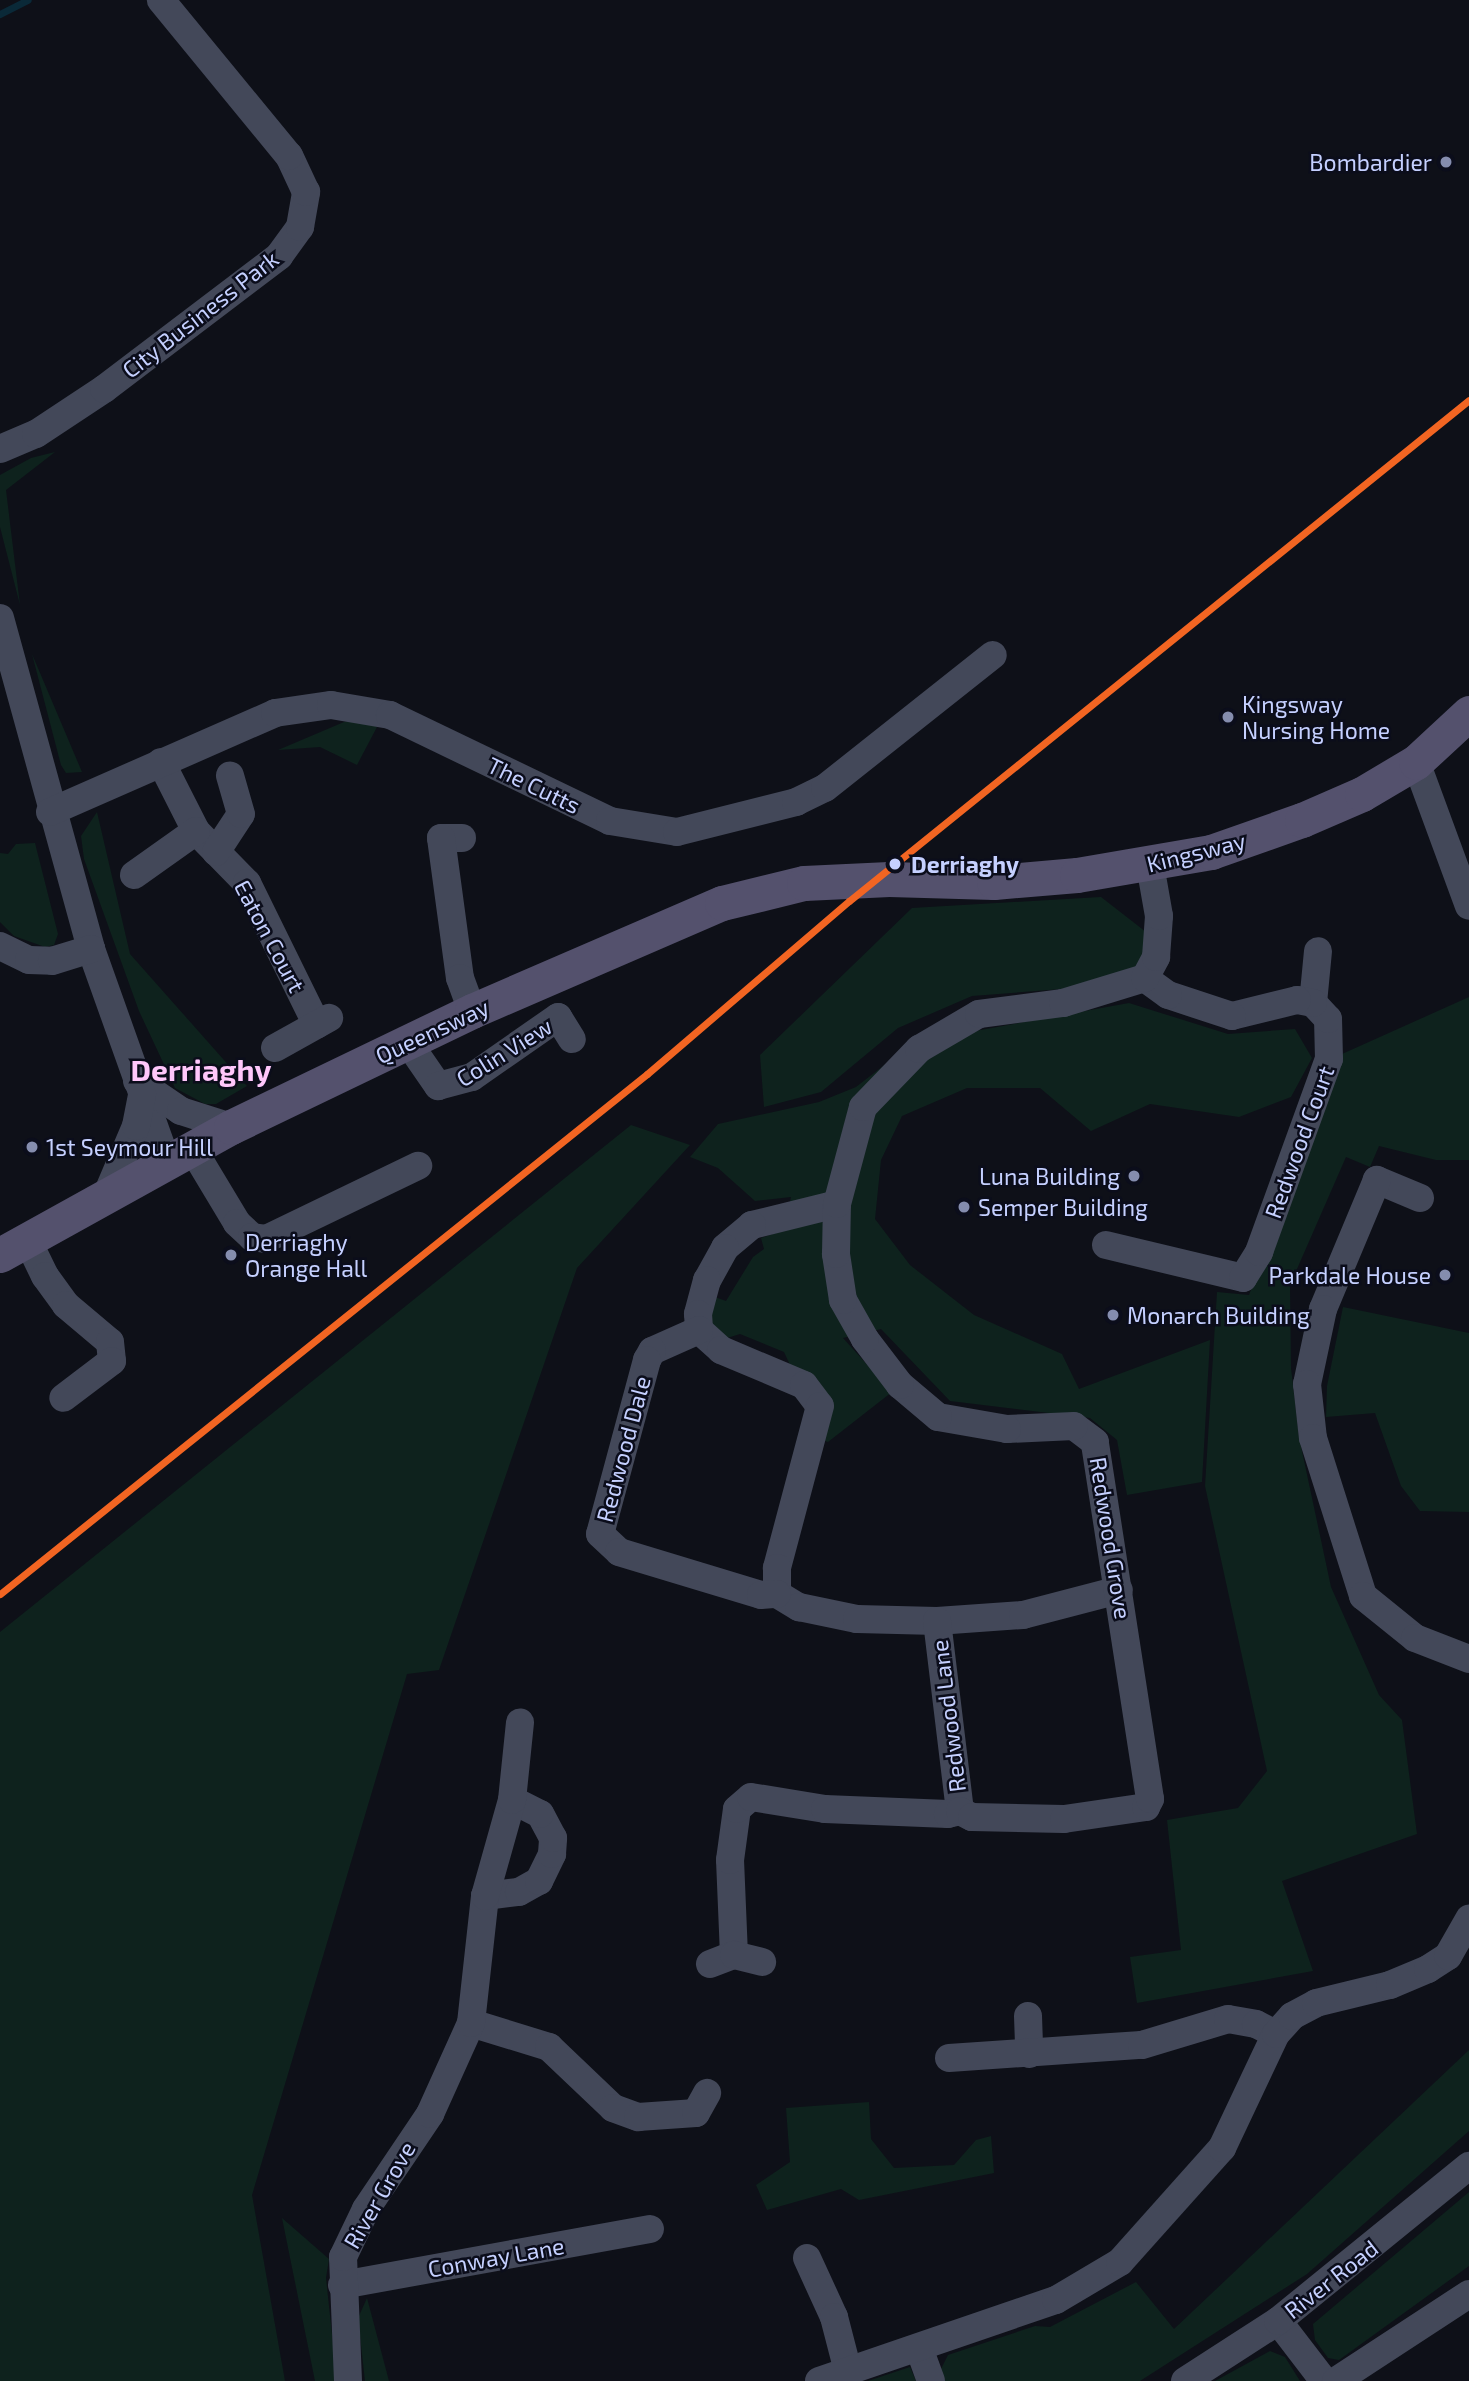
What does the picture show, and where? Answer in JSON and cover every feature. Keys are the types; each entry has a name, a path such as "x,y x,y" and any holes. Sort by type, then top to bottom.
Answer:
{"main road":[{"name":"Kingsway","path":"889,879 994,882 1150,865 1211,852 1302,821 1362,794 1416,762 1469,713"},
{"name":"Queensway","path":"14,1247 108,1192 230,1127 472,1011 722,902 804,883 889,879"}],"street":[{"name":"City Business Park","path":"0,449 36,434 104,390 279,256 300,227 306,192 289,156 161,0"},
{"path":"0,618 50,812 91,949 139,1088 179,1155 237,1223 252,1237 266,1239 418,1166"},
{"name":"The Cutts","path":"50,812 275,713 331,705 390,715 610,821 677,832 796,802 825,788 993,655"},
{"name":"Eaton Court","path":"161,762 196,831 247,883 323,1021 275,1048"},
{"path":"1416,762 1469,906"},
{"path":"216,852 241,814 230,776"},
{"path":"134,874 196,831"},
{"path":"462,838 440,838 460,978 472,1011"},
{"path":"1150,865 1159,916 1156,957 1145,978 1168,995 1232,1016 1297,1000 1313,1003 1318,951"},
{"path":"0,946 29,960 52,961 91,949"},
{"name":"Redwood Grove","path":"762,1962 722,1960 737,1809 751,1797 825,1809 961,1811 972,1817 1064,1819 1146,1807 1150,1800 1095,1442 1074,1426 1007,1429 938,1417 900,1385 865,1339 843,1300 837,1204 863,1107 919,1049 979,1014 1063,1003 1145,978"},
{"name":"Redwood Court","path":"1106,1245 1242,1278 1259,1252 1329,1059 1328,1019 1313,1003"},
{"name":"Colin View","path":"407,1041 438,1086 472,1077 558,1017 572,1039"},
{"path":"139,1088 181,1111 230,1127"},
{"path":"108,1192 136,1126 139,1088"},
{"path":"1420,1198 1377,1180 1323,1309 1307,1384 1312,1438 1363,1596 1415,1638 1469,1660"},
{"path":"777,1594 777,1567 820,1406 804,1385 721,1350 699,1331 698,1314 707,1280 725,1248 752,1225 837,1204"},
{"path":"14,1247 45,1276 66,1305 110,1342 112,1361 63,1398"},
{"name":"Redwood Dale","path":"699,1331 652,1352 648,1360 600,1534 619,1552 761,1595 777,1594 799,1607 856,1619 937,1621 1023,1615 1119,1590"},
{"name":"Redwood Lane","path":"937,1621 961,1811"},
{"name":"River Grove","path":"348,2381 342,2285 343,2257 366,2209 430,2114 471,2023 485,1896 512,1800 520,1722"},
{"path":"485,1896 519,1892 539,1881 552,1854 553,1839 540,1815 512,1800"},
{"path":"819,2381 1056,2300 1120,2262 1222,2148 1276,2034 1292,2016 1316,2003 1390,1985 1428,1969 1448,1956 1469,1919"},
{"path":"1028,2016 1030,2054"},
{"path":"949,2058 1142,2045 1227,2019 1256,2024 1276,2034"},
{"path":"471,2023 549,2047 613,2108 638,2117 696,2113 707,2093"},
{"name":"River Road","path":"1185,2381 1278,2321 1469,2166"},
{"name":"Conway Lane","path":"342,2285 650,2229"},
{"path":"807,2258 834,2317 848,2371"},
{"path":"1336,2381 1469,2294"},
{"path":"1278,2321 1324,2381"},
{"path":"919,2348 931,2381"}],"green space":[{"path":"55,452 6,490 20,605 0,527 0,475 31,458"},
{"path":"32,654 82,772 66,773 61,765"},
{"path":"363,720 377,727 357,765 320,747 278,750 344,722"},
{"path":"97,812 130,954 247,1086 216,1104 205,1104 175,1088 139,1011 84,859 81,836"},
{"path":"35,843 58,934 54,945 45,947 14,936 0,922 0,853 8,854 16,844"},
{"path":"1101,897 1146,932 1145,961 1137,971 1062,989 972,996 898,1028 821,1092 764,1107 760,1055 912,908"},
{"path":"1469,997 1469,1160 1436,1160 1379,1146 1370,1167 1346,1157 1290,1285 1291,1368 1299,1437 1331,1587 1379,1695 1402,1720 1417,1834 1282,1881 1313,1971 1137,2003 1130,1957 1181,1950 1167,1820 1238,1808 1267,1771 1205,1486 1217,1292 1249,1295 1342,1054"},
{"path":"1129,1003 1228,1034 1295,1029 1312,1058 1291,1097 1239,1117 1150,1104 1091,1131 1040,1088 967,1088 902,1116 881,1160 875,1219 910,1265 974,1315 1062,1354 1079,1389 1210,1340 1202,1482 1127,1495 1117,1440 1090,1418 950,1401 881,1329 843,1338 892,1392 828,1442 819,1439 826,1400 817,1379 791,1367 784,1352 740,1334 724,1339 711,1329 712,1296 726,1301 753,1257 764,1249 761,1238 784,1230 791,1197 755,1201 718,1168 690,1157 718,1124 819,1102 856,1087 914,1042"},
{"path":"631,1125 690,1145 577,1268 439,1670 407,1674 252,2195 285,2381 0,2381 0,1632"},
{"path":"1343,1307 1469,1333 1469,1512 1420,1511 1401,1486 1375,1413 1326,1417 1327,1386"},
{"path":"1469,2050 1469,2131 1307,2274 1140,2381 942,2381 939,2373 948,2355 1035,2326 1050,2327 1136,2282 1174,2329"},
{"path":"869,2102 871,2139 894,2168 954,2165 976,2140 991,2136 994,2173 859,2200 841,2189 767,2210 756,2185 790,2162 786,2108"},
{"path":"1469,2192 1469,2266 1339,2360 1328,2358 1315,2340 1313,2324"},
{"path":"282,2218 329,2259 326,2278 337,2381 315,2381"},
{"path":"367,2298 389,2381 365,2381 358,2318"},
{"path":"1270,2351 1285,2357 1300,2381 1215,2381"},
{"path":"910,2367 916,2381 868,2381"}],"waterway":[{"path":"0,14 28,0"}],"transit line":[{"path":"0,1594 647,1074 849,901 1469,400"}],"place":[{"name":"Bombardier","path":"1446,162"},
{"name":"Kingsway Nursing Home","path":"1228,717"},
{"name":"Derriaghy","path":"895,864"},
{"name":"1st Seymour Hill","path":"32,1147"},
{"name":"Luna Building","path":"1134,1176"},
{"name":"Semper Building","path":"964,1207"},
{"name":"Derriaghy Orange Hall","path":"231,1255"},
{"name":"Parkdale House","path":"1445,1275"},
{"name":"Monarch Building","path":"1113,1315"}],"district":[{"name":"Derriaghy","path":"201,1069"}]}
